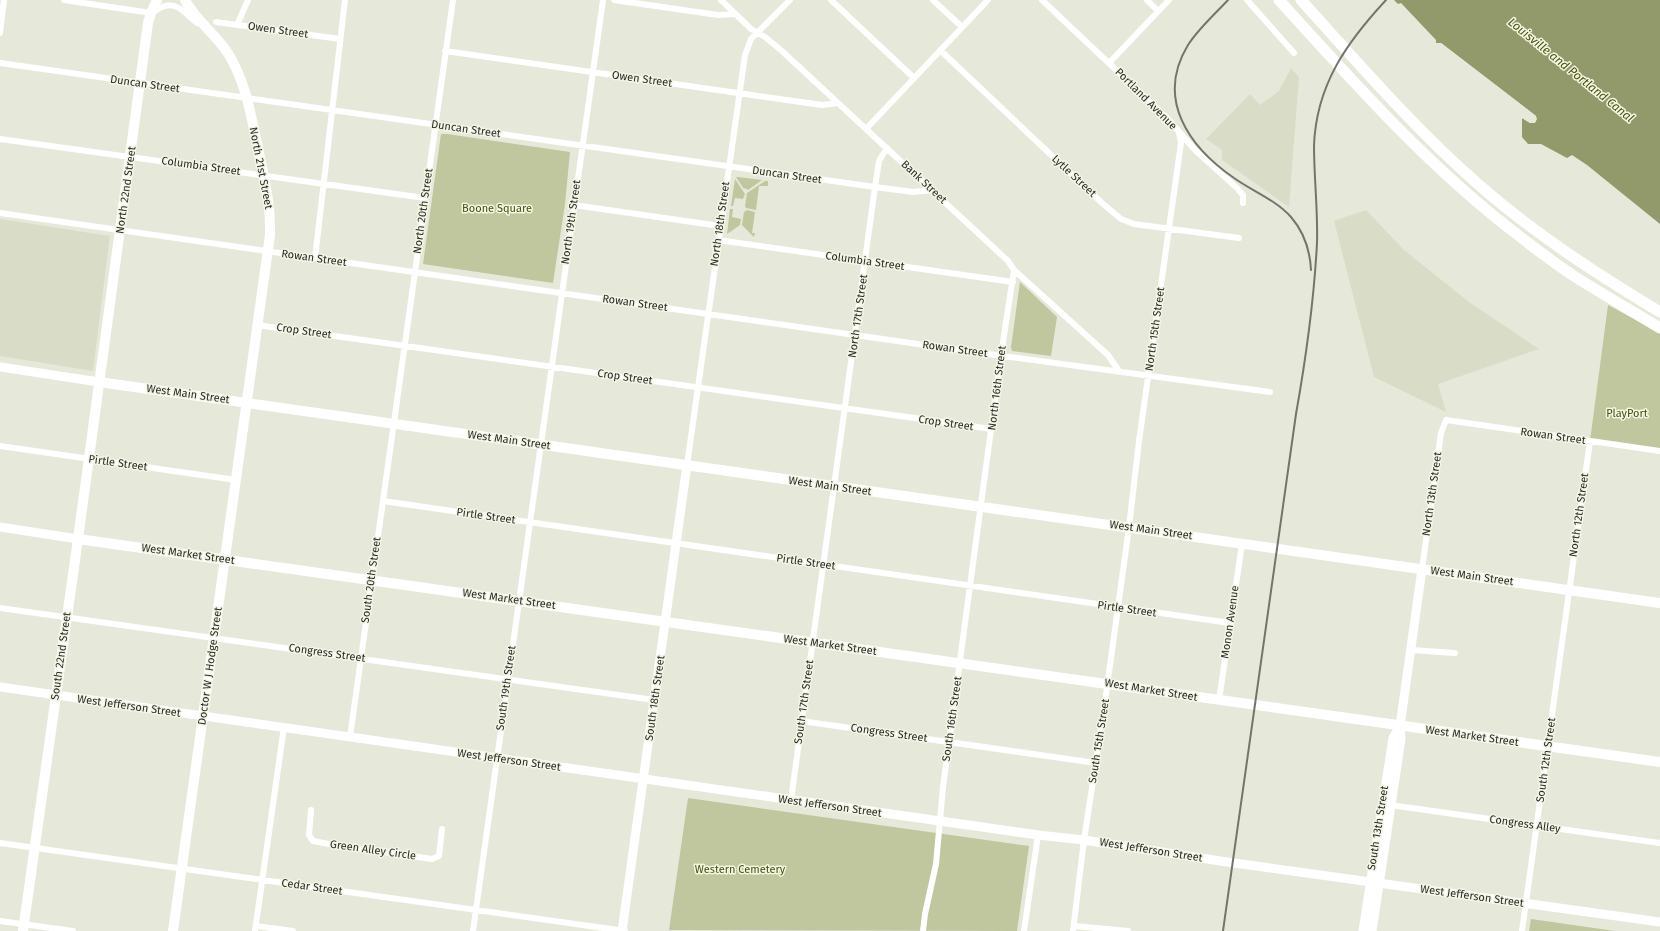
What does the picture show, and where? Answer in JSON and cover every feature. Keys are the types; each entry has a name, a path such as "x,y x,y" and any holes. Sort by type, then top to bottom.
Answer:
{"highway":[{"path":"1279,0 1394,124 1441,170 1474,199 1517,235 1576,278 1660,328"},
{"path":"1302,0 1406,115 1479,185 1527,224 1595,272 1660,312"}],"main road":[{"name":"North 22nd Street","path":"99,382 151,12 157,0"},
{"name":"North 21st Street","path":"185,0 230,57 240,78 247,98 270,213 268,251 246,402"},
{"name":"West Main Street","path":"99,382 1660,603"},
{"name":"South 22nd Street","path":"23,928 99,382"},
{"name":"Doctor W J Hodge Street","path":"173,931 246,402"},
{"name":"West Market Street","path":"78,539 372,579 813,643 1108,683 1660,762"}],"street":[{"path":"0,33 4,0"},
{"path":"64,0 151,12 163,6 172,5 179,8 208,31"},
{"path":"237,25 248,0"},
{"path":"315,258 345,0"},
{"name":"North 20th Street","path":"394,423 453,0"},
{"name":"North 19th Street","path":"541,444 603,0"},
{"path":"614,0 718,15 735,14"},
{"name":"Bank Street","path":"721,0 751,29 765,37 782,51 887,148 1008,261 1014,270 1108,355 1119,371"},
{"name":"North 18th Street","path":"687,465 744,54 751,39 790,0"},
{"path":"831,0 914,78"},
{"path":"934,0 962,27"},
{"path":"866,129 988,0"},
{"name":"Portland Avenue","path":"1042,0 1168,119 1195,150 1237,188 1243,195 1243,202"},
{"path":"1147,0 1158,11"},
{"path":"1109,63 1169,0"},
{"path":"1248,0 1294,53"},
{"name":"Owen Street","path":"216,22 340,39"},
{"name":"Lytle Street","path":"940,50 1111,212 1121,219 1134,224 1239,238"},
{"name":"Owen Street","path":"445,51 822,105 838,103"},
{"name":"Duncan Street","path":"0,63 875,187 914,192 932,190"},
{"name":"North 15th Street","path":"1129,527 1138,441 1149,376 1181,143 1179,132"},
{"name":"Columbia Street","path":"0,138 425,198"},
{"name":"North 17th Street","path":"833,486 879,161 887,148"},
{"path":"574,206 720,226"},
{"name":"Rowan Street","path":"0,213 562,292 1001,356 1270,392"},
{"name":"Columbia Street","path":"718,240 1013,282"},
{"name":"North 16th Street","path":"981,507 1014,270"},
{"name":"Crop Street","path":"257,324 992,429"},
{"name":"West Main Street","path":"0,368 99,382"},
{"name":"Rowan Street","path":"1446,420 1660,451"},
{"name":"North 13th Street","path":"1422,569 1441,433 1446,420"},
{"name":"South 20th Street","path":"350,737 394,423"},
{"name":"North 12th Street","path":"1569,590 1590,441"},
{"name":"South 19th Street","path":"473,931 541,444"},
{"name":"Pirtle Street","path":"0,446 236,480"},
{"name":"South 18th Street","path":"623,931 687,465"},
{"name":"South 17th Street","path":"790,800 813,643 833,486"},
{"name":"Pirtle Street","path":"383,501 1230,623"},
{"name":"South 16th Street","path":"923,931 925,914 934,876 949,742 981,507"},
{"name":"West Market Street","path":"0,527 78,539"},
{"name":"South 15th Street","path":"1074,928 1084,840 1108,683 1129,527"},
{"name":"Monon Avenue","path":"1220,700 1242,544"},
{"name":"South 13th Street","path":"1363,931 1390,806 1401,739 1400,726 1422,569"},
{"name":"South 12th Street","path":"1522,931 1569,590"},
{"name":"Congress Street","path":"0,608 67,616 654,700"},
{"path":"1411,650 1455,653"},
{"name":"West Jefferson Street","path":"0,688 1660,922"},
{"name":"Congress Street","path":"801,721 1096,763"},
{"name":"South 13th Street","path":"1372,931 1374,882 1393,738 1400,726"},
{"path":"284,727 256,928 293,931"},
{"name":"Congress Alley","path":"1390,806 1660,843"},
{"name":"Green Alley Circle","path":"311,810 309,835 312,841 329,844 432,859 439,856 442,830"},
{"path":"1024,931 1038,835"},
{"name":"Cedar Street","path":"0,843 623,931"},
{"path":"0,921 23,928 73,931"},
{"path":"1074,928 1128,931"}],"shaded area":[{"path":"1291,68 1299,77 1289,207 1222,160 1222,150 1206,139 1250,94 1260,105 1279,91"},
{"path":"1366,210 1404,250 1469,302 1539,349 1438,384 1446,412 1374,377 1334,221"},
{"path":"0,219 110,236 93,371 0,356"}],"green space":[{"name":"Boone Square","path":"441,134 570,152 565,204 553,283 423,264"},
{"path":"736,177 762,180 748,190 745,188 744,189"},
{"path":"735,179 745,194 743,199 735,198 733,206 731,206"},
{"path":"765,181 768,181 768,186 759,186 756,210 746,208 747,193"},
{"path":"730,209 733,209 732,217 741,219 740,225 727,234"},
{"path":"747,210 755,212 752,233 755,233 754,237 742,225 744,212"},
{"path":"1020,282 1057,317 1051,356 1012,351 1011,347"},
{"name":"PlayPort","path":"1608,305 1660,333 1660,451 1590,441"},
{"name":"Western Cemetery","path":"688,798 1029,846 1017,931 669,930"},
{"path":"1531,919 1615,931 1529,931"}],"water":[{"name":"Louisville and Portland Canal","path":"1394,0 1660,0 1660,224 1587,165 1572,155 1567,158 1541,144 1528,144 1522,137 1522,118 1530,123 1535,122 1536,116 1441,43 1436,43 1436,40 1401,3 1398,4"}],"pier":[{"path":"1441,43 1536,116 1537,119 1535,123 1530,123 1522,118 1521,117 1523,116 1531,121 1535,119 1441,45 1436,45"}],"railway":[{"path":"1228,0 1202,27 1188,45 1179,65 1175,84 1176,103 1182,120 1191,137 1203,152 1234,178 1285,211 1296,223 1306,242 1311,270"},
{"path":"1223,931 1312,307 1317,243 1314,146 1316,124 1327,84 1336,66 1359,32 1386,0"}]}
